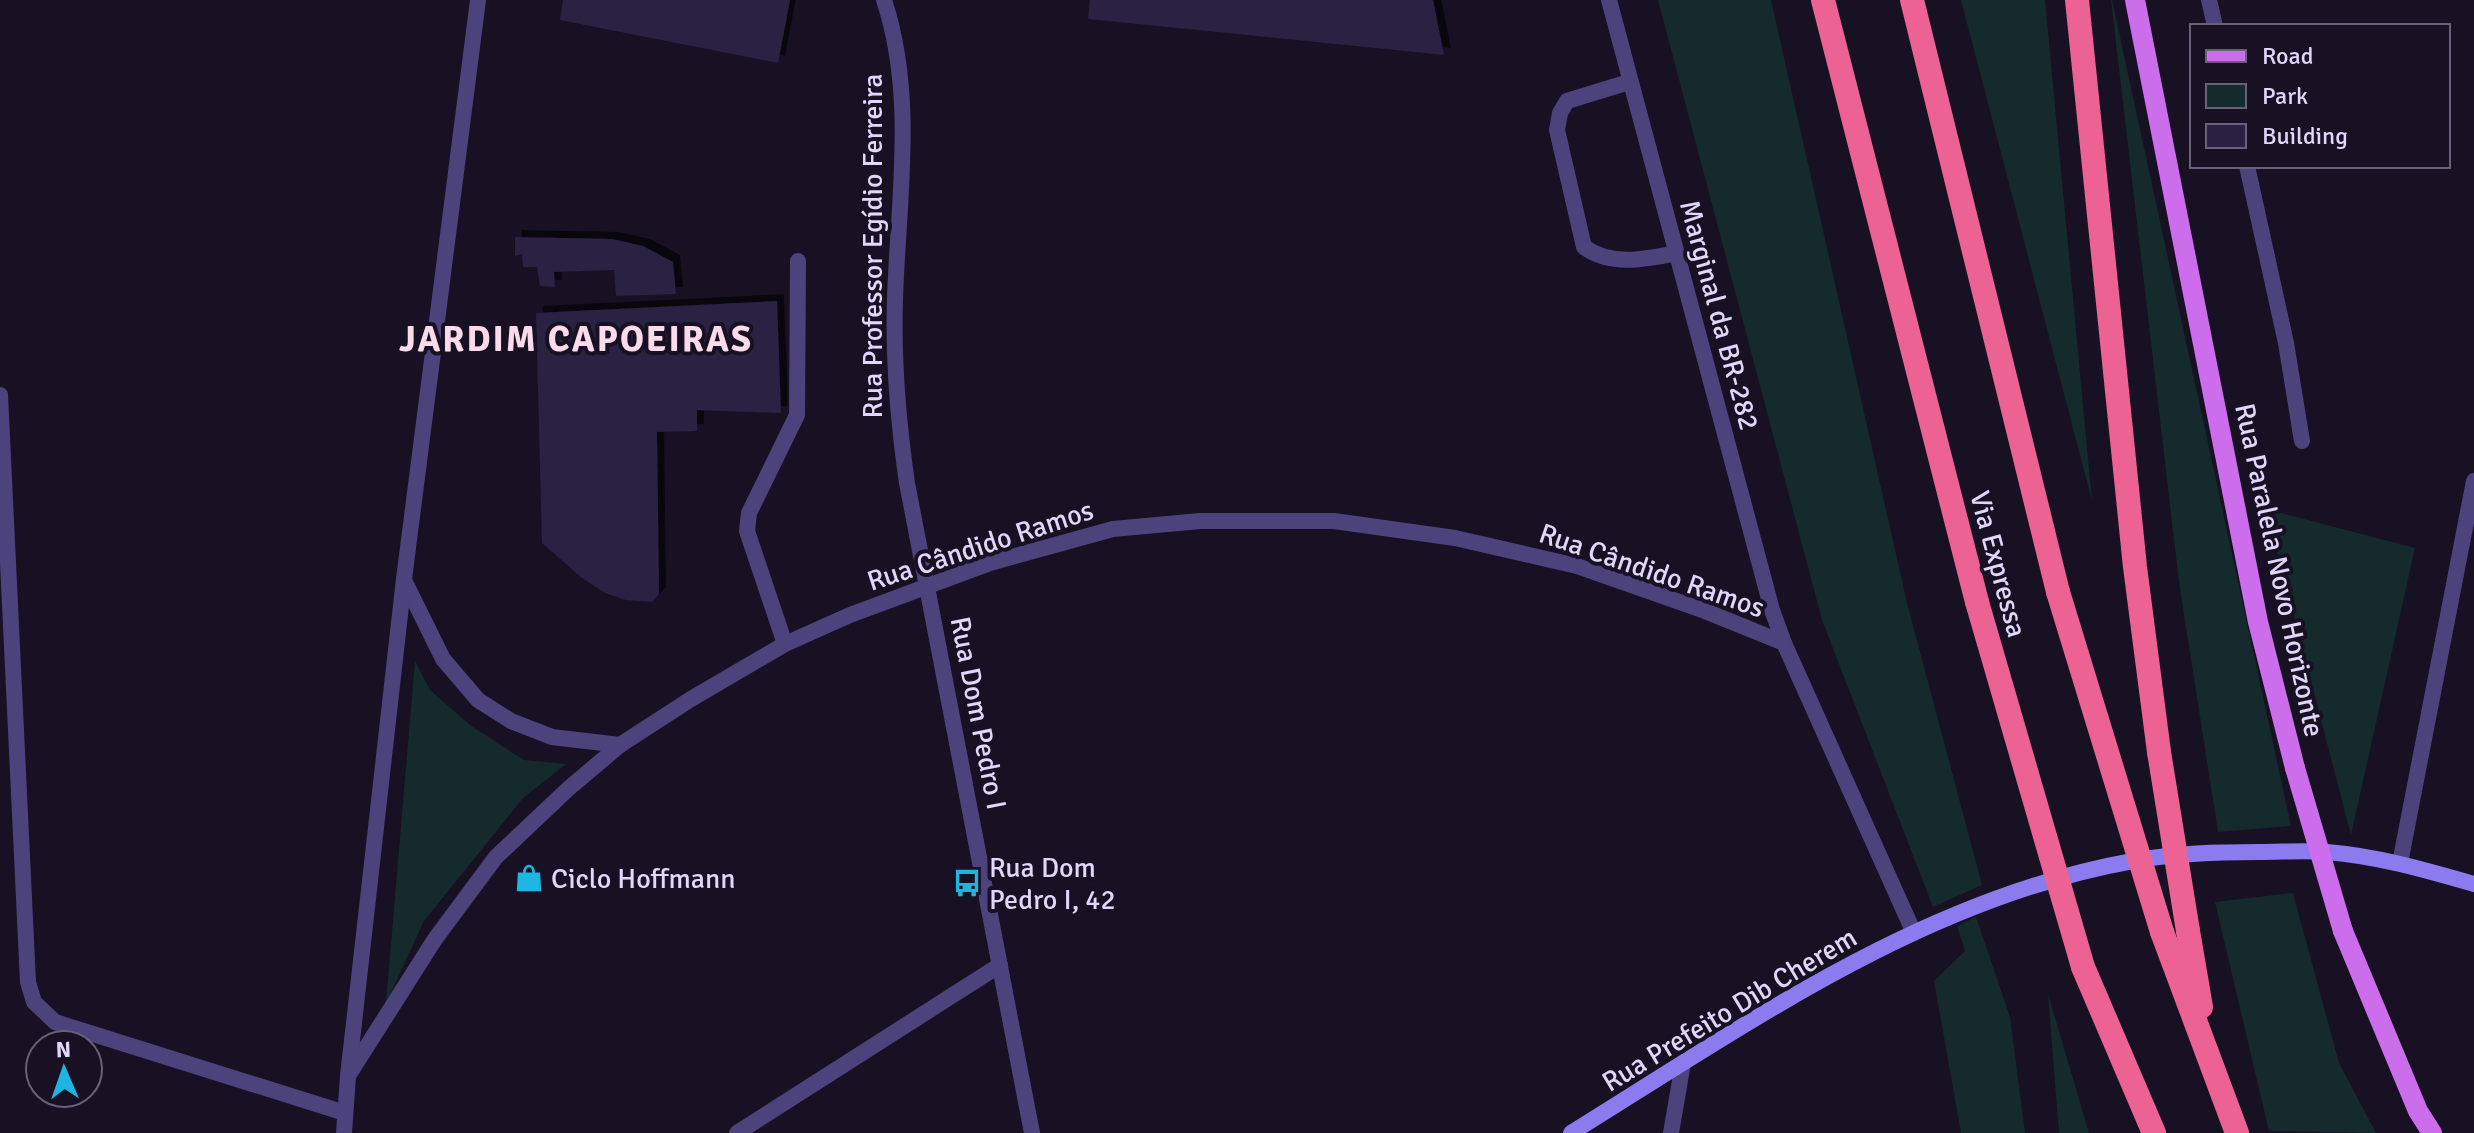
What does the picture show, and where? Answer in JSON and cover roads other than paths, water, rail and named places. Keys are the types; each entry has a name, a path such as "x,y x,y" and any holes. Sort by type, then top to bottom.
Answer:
{"highway":[{"name":"Via Expressa","path":"1823,0 1977,602 2083,967 2154,1133"},
{"name":"Via Expressa","path":"1912,0 2058,592 2162,932 2237,1133"},
{"path":"2077,0 2135,567 2159,752 2209,1061"}],"main road":[{"name":"Rua Paralela Novo Horizonte","path":"2135,0 2258,622 2295,768 2343,931 2418,1111 2432,1133"},
{"name":"Rua Prefeito Dib Cherem","path":"1571,1133 1822,978 1914,933 1998,897 2068,876 2135,860 2224,852 2325,852 2400,863 2474,884"}],"street":[{"path":"348,1076 404,579 478,0"},
{"name":"Rua Professor Egídio Ferreira","path":"884,0 901,82 903,147 893,367 907,483 928,586"},
{"name":"Marginal da BR-282","path":"1609,0 1772,610 1784,643"},
{"path":"2209,0 2215,24"},
{"path":"1629,82 1567,101 1560,113 1557,130 1584,247 1597,257 1606,259 1645,259 1677,253"},
{"path":"2247,168 2286,343 2302,441"},
{"path":"785,644 747,531 749,513 797,415 798,261"},
{"path":"0,395 28,982 34,1002 55,1022 345,1113"},
{"path":"2400,863 2474,481"},
{"name":"Rua Cândido Ramos","path":"344,1133 348,1076 435,939 496,857 620,745 785,644 850,615 990,563 1113,529 1200,521 1334,521 1455,538 1577,566 1705,611 1784,643 1914,933"},
{"path":"404,579 443,659 478,700 511,721 552,737 620,745"},
{"name":"Rua Dom Pedro I","path":"928,586 1032,1133"},
{"path":"737,1133 1000,965"},
{"path":"1671,1133 1683,1063"}],"place":[{"name":"Ciclo Hoffmann","path":"529,878"},
{"name":"Rua Dom Pedro I, 42","path":"967,883"}],"district":[{"name":"JARDIM CAPOEIRAS","path":"576,338"}]}
